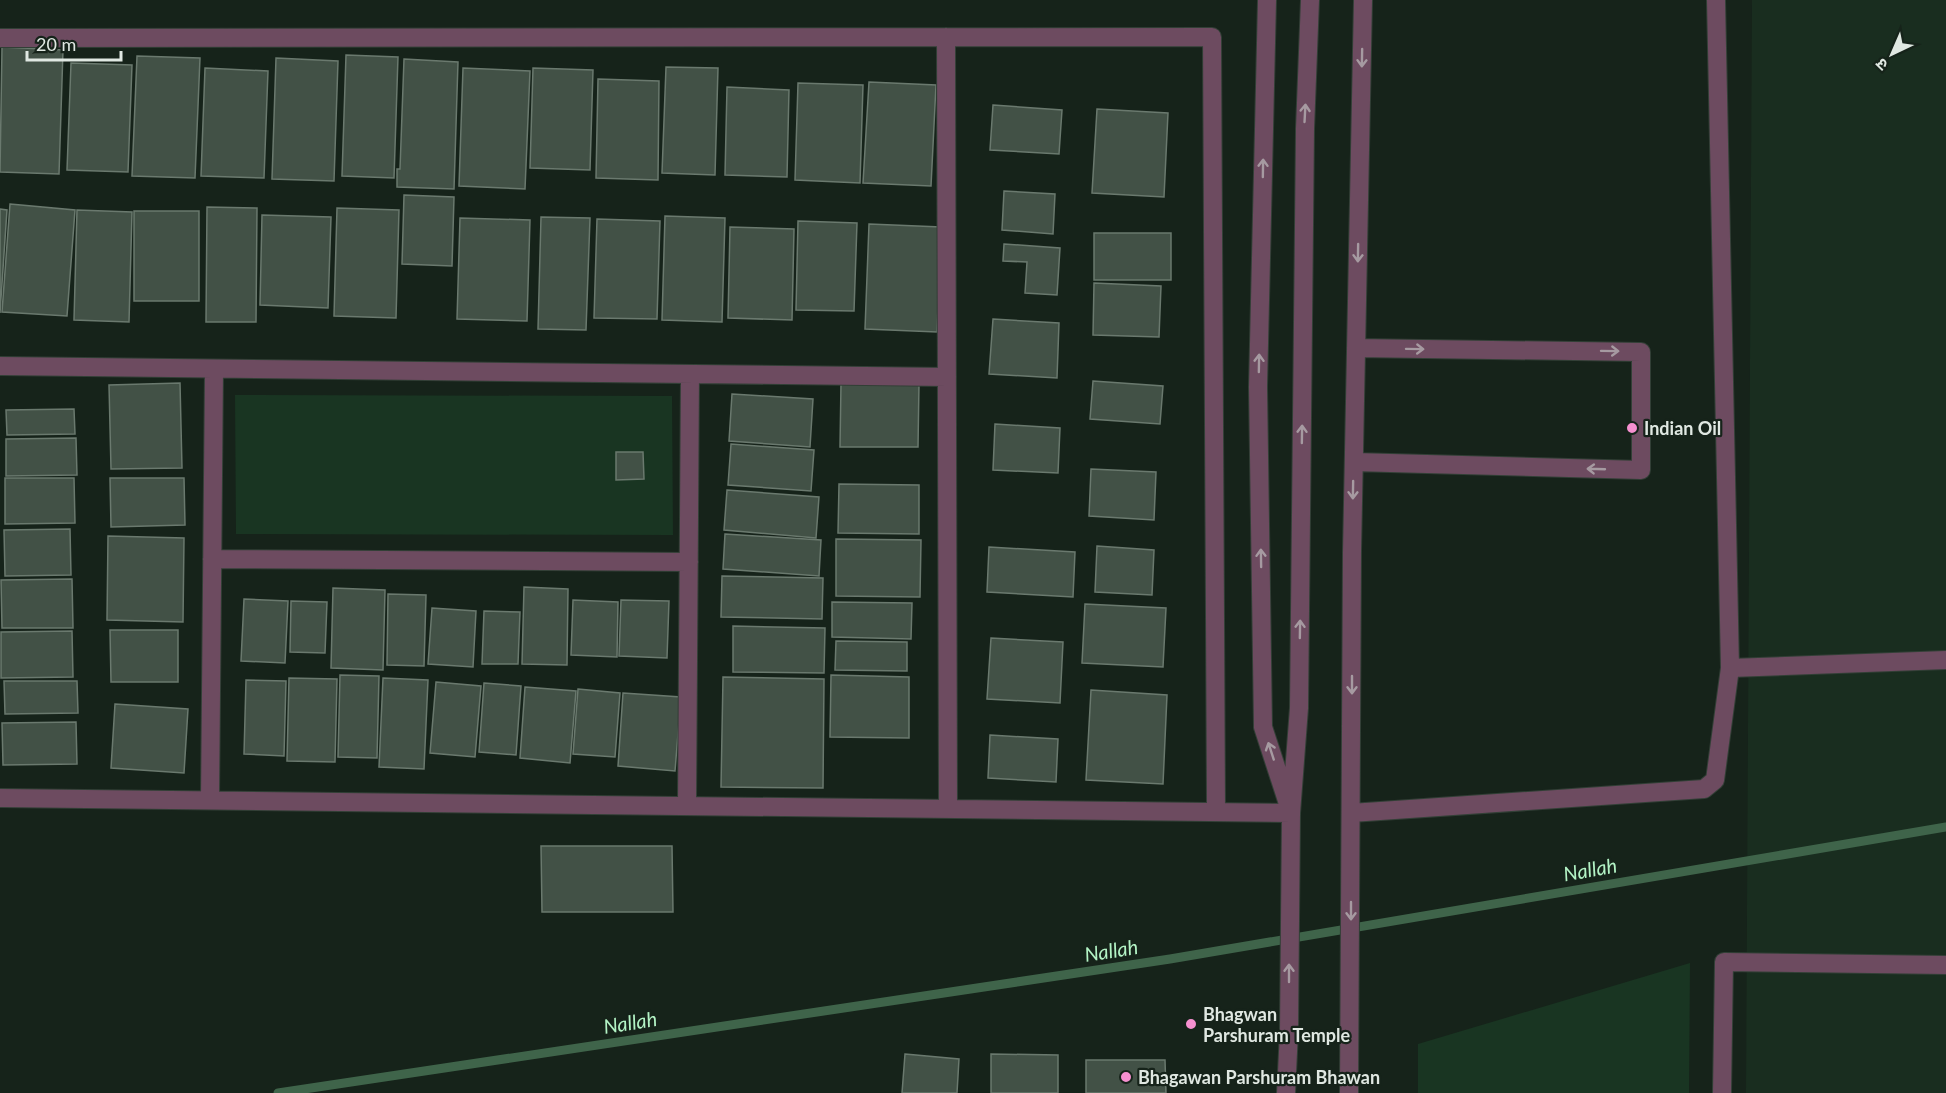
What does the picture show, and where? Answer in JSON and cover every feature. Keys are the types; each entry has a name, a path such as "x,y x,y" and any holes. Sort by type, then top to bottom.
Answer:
{"street":[{"path":"1267,0 1258,387 1263,728 1291,813"},
{"path":"1286,1093 1289,1031 1291,813 1299,708 1305,129 1310,0"},
{"path":"1349,1093 1354,462 1363,0"},
{"path":"1351,813 1704,789 1715,780 1730,668 1716,0"},
{"path":"946,37 948,808"},
{"path":"0,38 1212,37 1216,811"},
{"path":"1354,462 1641,470 1641,352 1356,348"},
{"path":"0,366 947,377"},
{"path":"210,800 214,369"},
{"path":"687,805 690,374"},
{"path":"212,560 689,562"},
{"path":"1730,668 1946,660"},
{"path":"0,798 1291,813"},
{"path":"1722,1093 1724,962 1946,965"}],"shaded area":[{"path":"1752,0 1946,0 1946,1093 1746,1093"},
{"path":"235,395 672,396 673,535 236,534"},
{"path":"1690,963 1689,1093 1418,1093 1418,1044"}],"building":[{"path":"2,47 63,50 59,174 0,172"},
{"path":"346,55 398,57 394,178 342,176"},
{"path":"137,56 200,58 195,178 132,176"},
{"path":"276,58 338,61 334,181 272,179"},
{"path":"404,59 458,62 454,189 397,187 397,169 400,169"},
{"path":"71,63 132,65 128,172 67,170"},
{"path":"666,67 718,68 715,175 662,173"},
{"path":"205,68 268,71 264,178 201,176"},
{"path":"463,68 530,71 525,189 459,186"},
{"path":"533,68 593,70 590,170 530,168"},
{"path":"598,79 659,81 658,180 596,178"},
{"path":"869,82 936,85 931,186 863,183"},
{"path":"798,83 863,85 860,183 795,180"},
{"path":"727,87 789,90 787,177 725,175"},
{"path":"993,105 1062,110 1059,154 990,150"},
{"path":"1097,109 1168,113 1164,197 1092,193"},
{"path":"1004,191 1055,194 1053,234 1002,230"},
{"path":"404,195 454,197 452,266 402,264"},
{"path":"10,204 75,210 67,316 2,312"},
{"path":"207,207 257,208 256,322 206,322"},
{"path":"337,208 399,210 396,318 334,316"},
{"path":"0,209 7,210 0,313"},
{"path":"77,210 132,212 129,322 74,320"},
{"path":"134,211 199,211 199,301 134,301"},
{"path":"262,215 331,217 328,308 260,305"},
{"path":"665,216 725,218 722,322 662,320"},
{"path":"541,217 590,218 586,330 538,329"},
{"path":"460,218 530,220 527,321 457,319"},
{"path":"597,219 660,221 657,319 594,318"},
{"path":"798,221 857,223 854,311 796,310"},
{"path":"869,224 941,227 937,332 865,329"},
{"path":"730,227 794,229 792,320 728,318"},
{"path":"1094,233 1171,233 1171,280 1094,280"},
{"path":"1004,244 1060,248 1057,295 1025,293 1027,262 1003,261"},
{"path":"1094,283 1161,286 1159,337 1093,335"},
{"path":"993,319 1059,323 1057,378 989,374"},
{"path":"1093,381 1163,386 1160,424 1090,419"},
{"path":"180,383 182,468 111,469 109,385"},
{"path":"841,383 919,384 918,447 840,447"},
{"path":"732,394 813,399 810,447 729,441"},
{"path":"74,409 75,434 7,435 6,410"},
{"path":"995,424 1060,428 1058,473 993,470"},
{"path":"76,438 77,475 6,476 6,439"},
{"path":"731,444 814,450 811,491 728,485"},
{"path":"616,452 643,452 644,479 616,480"},
{"path":"1091,469 1156,472 1154,520 1089,516"},
{"path":"5,478 74,478 75,523 5,524"},
{"path":"110,478 184,478 185,525 111,527"},
{"path":"839,484 919,485 919,534 838,533"},
{"path":"727,490 819,497 816,538 724,530"},
{"path":"70,529 71,575 5,576 4,530"},
{"path":"725,534 821,540 819,576 723,569"},
{"path":"108,536 184,538 183,622 107,620"},
{"path":"836,539 921,540 920,597 836,596"},
{"path":"1097,546 1154,550 1152,595 1095,592"},
{"path":"989,547 1075,552 1073,597 987,592"},
{"path":"722,576 823,578 822,619 721,617"},
{"path":"72,579 73,628 2,628 1,580"},
{"path":"524,587 568,589 567,665 522,664"},
{"path":"333,588 385,590 383,670 331,668"},
{"path":"388,594 426,595 424,666 387,665"},
{"path":"244,599 288,601 285,663 241,661"},
{"path":"573,600 618,602 617,657 571,655"},
{"path":"621,600 669,601 667,658 619,656"},
{"path":"291,601 327,602 325,653 290,652"},
{"path":"832,602 912,603 911,639 832,637"},
{"path":"1085,604 1166,608 1163,667 1082,663"},
{"path":"432,608 476,611 473,667 428,664"},
{"path":"484,611 520,612 518,664 482,664"},
{"path":"733,626 825,628 824,673 733,672"},
{"path":"110,630 178,630 178,682 111,682"},
{"path":"72,631 73,677 1,678 1,632"},
{"path":"991,638 1063,642 1060,703 987,699"},
{"path":"836,641 907,642 907,671 835,670"},
{"path":"340,675 379,676 377,758 338,757"},
{"path":"831,675 909,677 909,738 830,737"},
{"path":"723,677 824,679 823,788 721,787"},
{"path":"289,678 337,679 335,762 287,761"},
{"path":"383,678 428,680 424,769 379,767"},
{"path":"246,680 286,681 284,756 244,754"},
{"path":"4,681 77,681 78,713 5,714"},
{"path":"436,682 481,686 475,757 430,753"},
{"path":"484,683 521,686 516,755 479,752"},
{"path":"525,687 576,691 570,763 520,758"},
{"path":"578,689 620,693 615,757 573,754"},
{"path":"1091,690 1167,695 1163,784 1086,780"},
{"path":"623,693 681,697 675,771 618,766"},
{"path":"115,704 188,709 184,773 111,768"},
{"path":"76,722 77,764 3,765 2,723"},
{"path":"990,735 1058,739 1056,782 988,778"},
{"path":"541,846 672,846 673,912 542,912"},
{"path":"905,1054 959,1059 957,1093 902,1093"},
{"path":"991,1054 1058,1055 1058,1093 991,1093"},
{"name":"Bhagawan Parshuram Bhawan","path":"1086,1060 1165,1060 1166,1093 1086,1093"}],"waterway":[{"name":"Nallah","path":"278,1093 1170,959 1946,827"}],"place":[{"name":"Indian Oil","path":"1632,428"},
{"name":"Bhagwan Parshuram Temple","path":"1191,1024"},
{"name":"Bhagawan Parshuram Bhawan","path":"1126,1077"}]}
